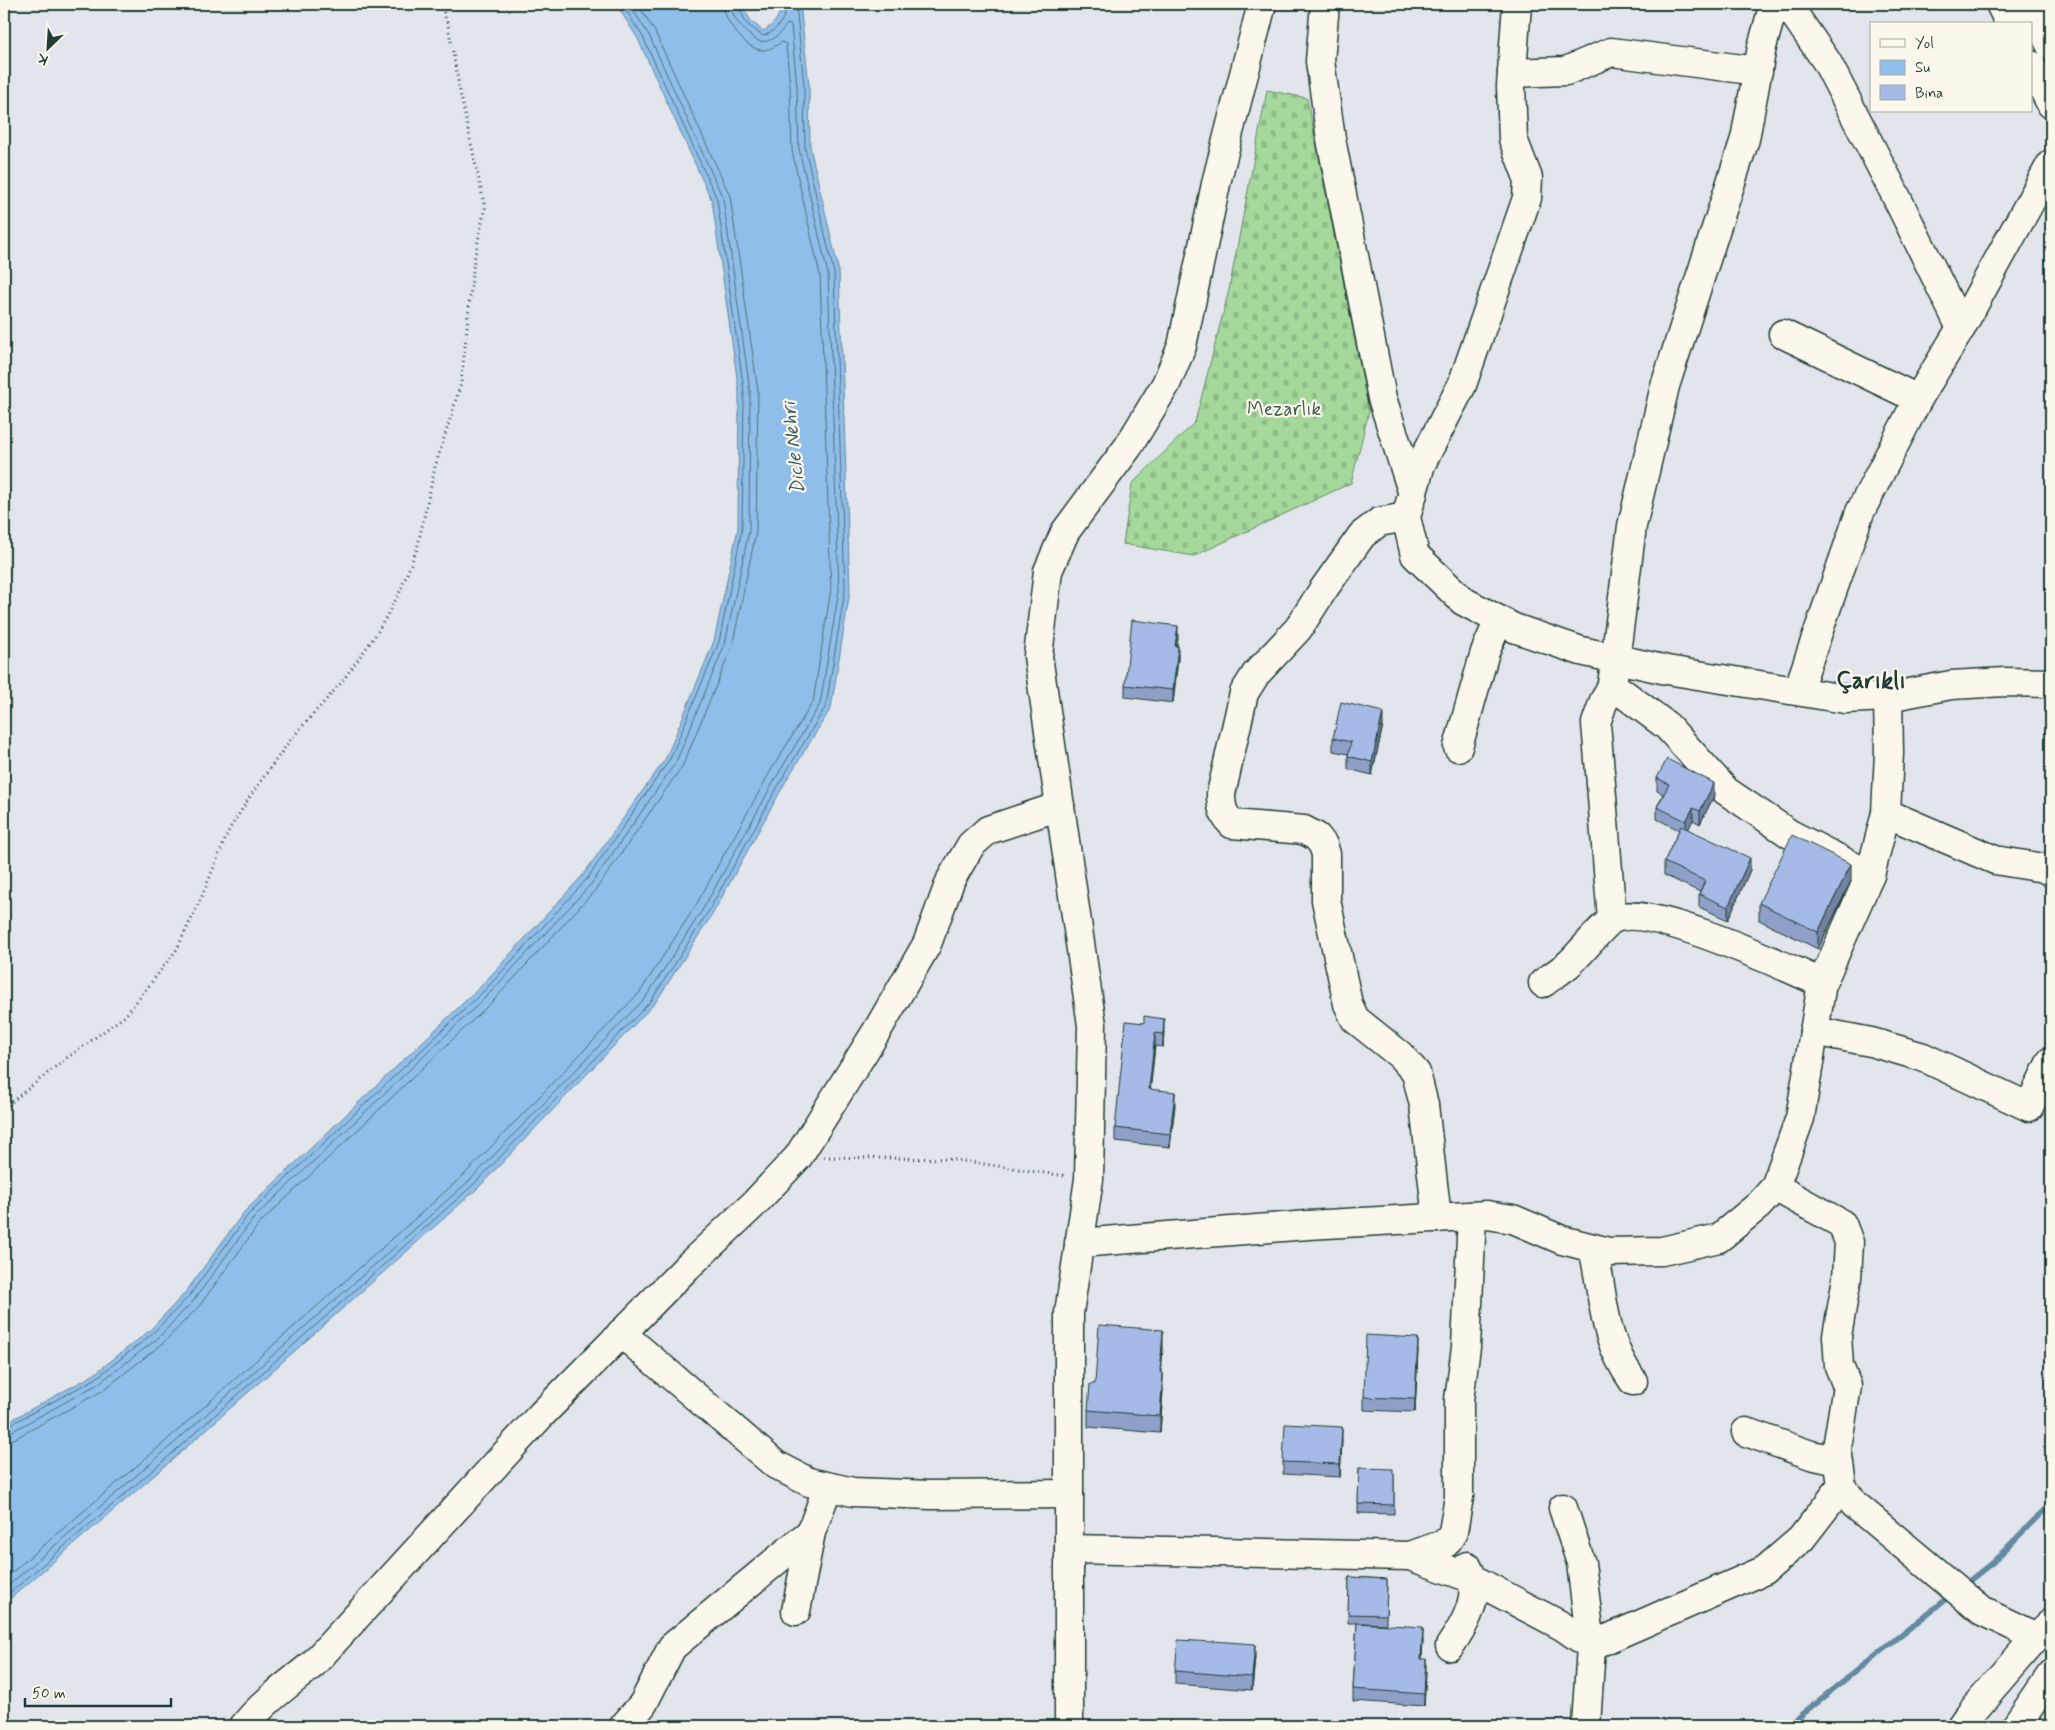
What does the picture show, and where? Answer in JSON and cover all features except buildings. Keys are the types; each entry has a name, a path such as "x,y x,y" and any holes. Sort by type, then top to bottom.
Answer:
{"main road":[{"path":"1069,1726 1069,1314 1089,1179 1092,1025 1038,656 1048,571 1065,532 1128,448 1166,384 1182,346 1217,179 1262,4"},
{"path":"1325,4 1320,61 1331,139 1382,398 1409,505 1415,555 1463,601 1514,628 1581,651 1667,670 1845,699 1888,697 1951,686 2005,682 2051,683"},
{"path":"1437,1218 1424,1105 1416,1073 1400,1055 1355,1019 1348,1004 1326,900 1326,854 1323,845 1317,836 1304,830 1232,824 1221,806 1221,794 1244,693 1256,674 1298,630 1323,590 1362,535 1409,505 1421,464 1462,385 1527,198 1528,178 1513,139 1512,73 1517,4"},
{"path":"1612,919 1596,723 1603,703 1612,686 1632,526 1665,386 1745,139 1758,71 1774,4"},
{"path":"1787,4 1827,62 1961,328"},
{"path":"2000,4 2009,22"},
{"path":"2029,4 2051,46"},
{"path":"1512,73 1566,71 1611,52 1758,71"},
{"path":"2032,67 2051,104"},
{"path":"1798,690 1860,512 1918,399 1961,328 2051,164"},
{"path":"1782,334 1918,399"},
{"path":"1458,747 1485,652 1499,620"},
{"path":"1612,686 1666,726 1726,790 1790,834 1870,875"},
{"path":"1080,1243 1308,1225 1487,1215 1513,1218 1562,1240 1609,1252 1662,1251 1719,1238 1759,1205 1775,1187 1800,1118 1822,983 1870,875 1886,813 1889,753 1888,697"},
{"path":"244,1726 253,1714 313,1664 541,1415 687,1266 753,1205 798,1157 878,1029 927,944 951,879 971,845 988,830 1060,806"},
{"path":"1886,813 1995,860 2044,868 2051,872"},
{"path":"1543,983 1570,964 1612,919 1624,917 1655,918 1710,936 1822,983"},
{"path":"1814,1031 1871,1042 1923,1057 2029,1107 2051,1061"},
{"path":"1775,1187 1842,1224 1849,1242 1847,1278 1837,1336 1839,1366 1847,1386 1837,1448 1840,1473 1854,1504 1982,1611 2044,1630 1961,1726"},
{"path":"1410,1556 1446,1543 1453,1532 1459,1497 1459,1400 1466,1347 1472,1216"},
{"path":"1593,1248 1611,1342 1620,1364 1633,1381"},
{"path":"621,1333 776,1465 809,1482 863,1493 932,1495 1069,1494"},
{"path":"1746,1432 1811,1455 1840,1473"},
{"path":"1590,1646 1765,1570 1801,1539 1840,1473"},
{"path":"796,1611 811,1532 828,1487"},
{"path":"1563,1508 1581,1563 1590,1646 1586,1726"},
{"path":"624,1726 643,1704 672,1647 811,1532"},
{"path":"1450,1646 1463,1627 1472,1603 1473,1580 1453,1532"},
{"path":"1069,1549 1410,1556 1473,1580 1562,1626 1590,1646"},
{"path":"2016,1726 2051,1675"}],"path":[{"path":"4,1108 64,1060 125,1016 177,949 202,896 229,830 251,795 292,739 341,682 377,633 402,585 417,549 434,466 461,384 474,260 485,208 461,97 448,25 441,4"},
{"path":"798,1157 949,1159 1089,1179"}],"green space":[{"name":"Mezarlık","path":"1267,90 1307,98 1369,411 1351,483 1194,556 1123,544 1132,484 1195,422 1229,290"}],"water":[{"name":"Dicle Nehri","path":"616,4 741,4 751,21 763,31 776,20 782,4 800,4 809,85 810,147 839,272 850,591 831,708 786,781 712,915 655,1003 478,1188 171,1461 4,1604 4,1424 93,1375 149,1331 185,1293 244,1212 481,986 583,875 666,758 714,641 738,528 739,392 712,201 638,39"}],"waterway":[{"path":"1964,1585 1993,1562 2051,1503"},
{"path":"1787,1726 1952,1594"}],"district":[{"name":"Çarıklı","path":"1871,681"}]}
